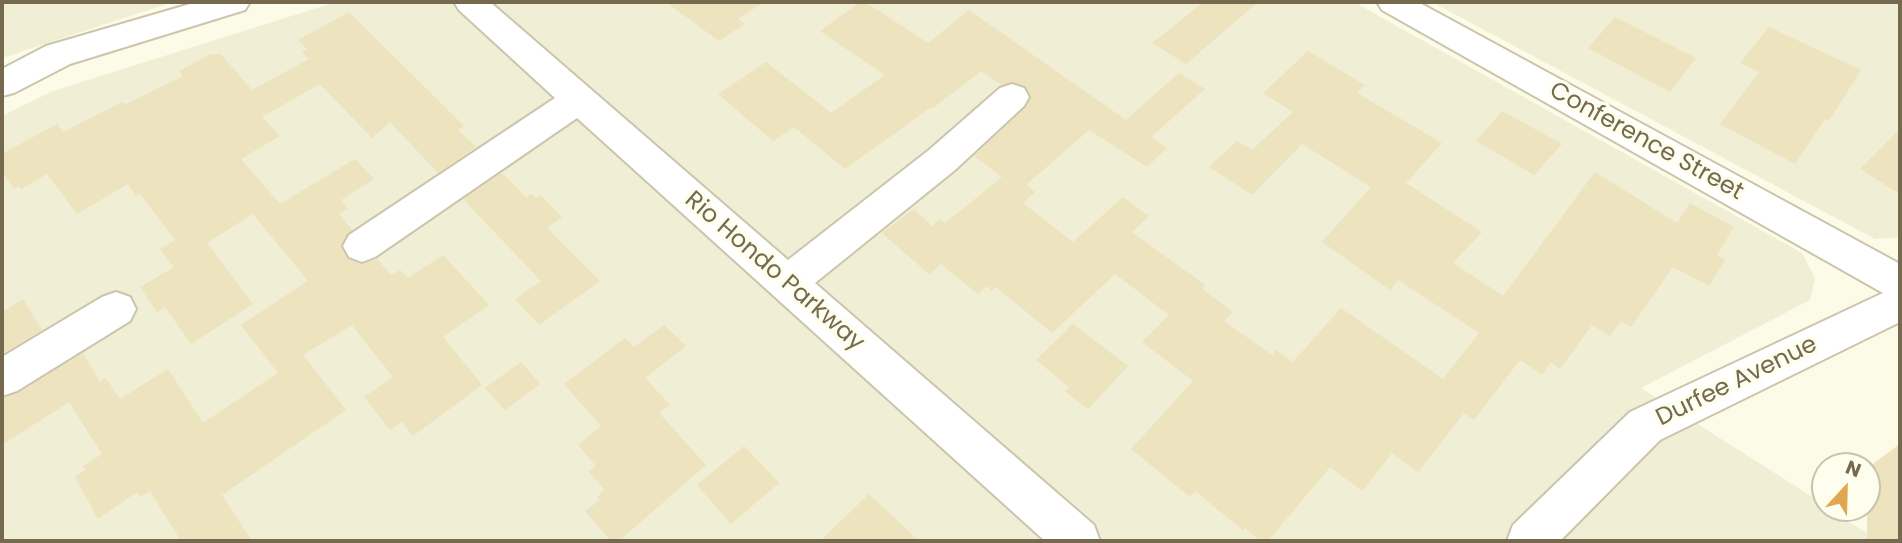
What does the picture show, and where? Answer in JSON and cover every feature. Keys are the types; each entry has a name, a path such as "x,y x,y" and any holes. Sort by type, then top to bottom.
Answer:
{"street":[{"path":"2,84 58,55 234,2"},
{"name":"Rio Hondo Parkway","path":"470,2 1078,541"},
{"name":"Conference Street","path":"1393,2 1900,283"},
{"path":"776,275 942,160 1004,93"},
{"path":"362,246 579,99"},
{"name":"Durfee Avenue","path":"1529,541 1645,426 1900,303"},
{"path":"2,378 116,309"}],"shaded area":[{"path":"2,2 173,2 2,58"},
{"path":"336,2 1354,2 1802,253 1815,278 1810,300 1641,388 1811,496 1811,522 1849,522 1881,541 2,541 2,116 53,91"},
{"path":"1432,2 1900,2 1900,237 1875,239"}],"building":[{"path":"666,2 764,2 738,19 745,24 719,41"},
{"path":"860,2 865,2 928,43 969,10 1126,120 1179,73 1205,89 1151,137 1167,148 1147,167 1089,130 1026,185 1035,192 1023,203 1073,242 1123,197 1149,216 1132,232 1205,285 1202,289 1233,312 1224,321 1272,355 1276,350 1293,362 1341,308 1443,379 1479,333 1398,280 1390,290 1322,242 1371,187 1302,144 1252,195 1209,167 1237,141 1252,150 1293,112 1263,93 1308,51 1365,85 1357,93 1442,143 1406,183 1482,232 1453,263 1503,296 1595,172 1677,223 1690,203 1734,227 1717,255 1725,260 1709,286 1673,267 1631,327 1621,321 1610,336 1592,325 1560,369 1550,362 1542,375 1520,360 1474,420 1464,413 1418,472 1392,453 1362,491 1330,467 1268,541 1261,541 1245,528 1243,530 1195,491 1190,497 1131,449 1193,381 1142,342 1169,315 1115,274 1052,333 996,287 992,291 987,286 978,294 941,264 929,274 882,233 914,209 932,226 940,219 945,223 1002,177 974,156 1026,107 1031,96 1025,86 1013,82 1002,85 981,71 932,109 845,169 794,127 773,141 718,94 766,62 831,113 885,75 820,31"},
{"path":"1204,2 1258,2 1186,64 1152,43"},
{"path":"349,12 464,126 458,130 476,147 438,173 390,122 372,138 320,84 262,117 280,136 241,159 280,204 355,159 374,179 341,200 348,209 339,214 352,230 341,245 347,258 361,264 377,259 391,275 400,270 408,278 443,255 489,305 443,337 482,385 413,436 402,422 390,430 364,397 393,377 352,325 303,355 346,410 222,495 252,541 181,541 150,491 141,497 137,492 98,519 75,477 86,469 83,466 102,454 69,402 2,445 2,398 18,393 83,353 100,382 106,378 120,399 168,369 203,423 278,373 241,325 308,281 253,214 207,243 253,304 191,344 165,307 157,312 140,287 174,267 160,249 175,240 140,194 136,196 128,184 77,214 47,174 21,189 19,186 14,189 2,172 2,154 57,124 63,132 122,102 124,105 183,76 179,71 211,54 221,54 252,90 309,59 302,52 307,49 298,40"},
{"path":"1615,17 1696,58 1670,92 1588,48"},
{"path":"1769,27 1861,70 1829,121 1825,119 1795,164 1720,124 1759,72 1740,63"},
{"path":"1502,111 1562,144 1534,175 1476,141"},
{"path":"1900,129 1900,194 1860,169"},
{"path":"502,173 526,197 532,194 536,198 540,195 562,217 547,228 600,281 539,325 515,299 541,281 463,199"},
{"path":"23,299 42,330 2,354 2,312"},
{"path":"1073,324 1128,366 1088,409 1065,391 1069,387 1036,360"},
{"path":"664,325 686,346 645,378 670,405 659,413 706,465 619,541 611,541 585,511 600,500 597,497 605,490 588,471 596,466 578,445 601,426 564,384 625,338 634,347"},
{"path":"521,362 540,384 505,410 485,388"},
{"path":"1900,444 1900,541 1867,541 1867,522 1881,522 1881,458"},
{"path":"744,446 779,483 731,524 697,485"},
{"path":"869,494 919,541 820,541"}]}
